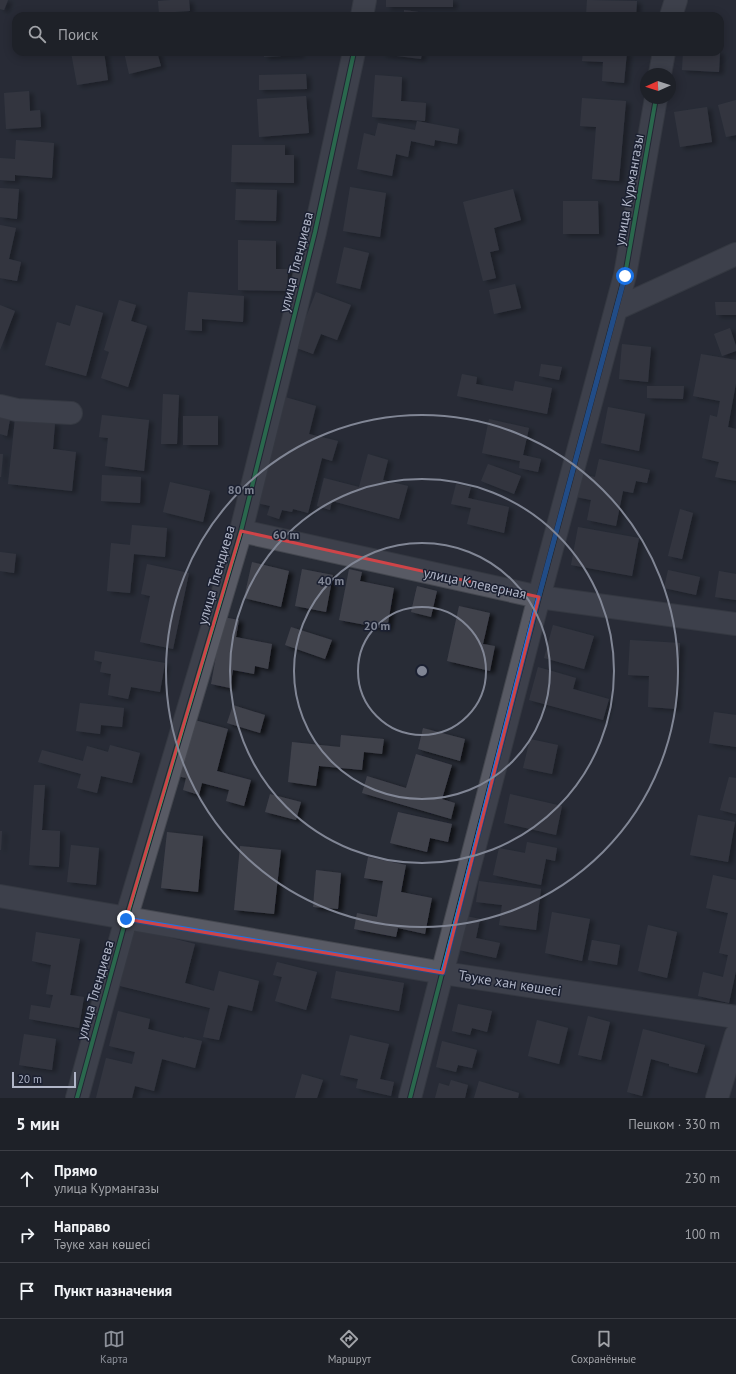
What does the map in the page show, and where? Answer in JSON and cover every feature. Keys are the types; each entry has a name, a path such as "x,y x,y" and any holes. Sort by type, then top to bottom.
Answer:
{"street":[{"path":"363,12 365,0"},
{"path":"672,12 676,0"},
{"name":"улица Тлендиева","path":"76,1098 126,919 241,531 316,232 353,56"},
{"path":"661,68 663,56"},
{"name":"улица Курмангазы","path":"410,1098 539,596 625,276 655,104"},
{"path":"616,310 736,254"},
{"path":"0,406 17,410 72,413"},
{"name":"улица Клеверная","path":"241,531 539,596 736,624"},
{"name":"Тәуке хан көшесі","path":"0,896 443,973 736,1017"},
{"path":"717,1098 736,1036"}],"highlighted area":[{"path":"241,531 539,597 443,973 126,919"}],"building":[{"path":"0,0 8,0 4,10 0,9"},
{"path":"189,0 190,11 159,12 158,1"},
{"path":"386,0 453,0 453,7 386,7"},
{"path":"587,0 637,1 636,12 586,12"},
{"path":"404,10 419,12 404,12"},
{"path":"72,56 105,56 108,80 77,85"},
{"path":"125,56 158,56 161,66 129,74"},
{"path":"397,56 421,56 421,59"},
{"path":"583,56 627,56 624,83 602,81 603,62 582,61"},
{"path":"683,56 720,56 719,72 682,70"},
{"path":"306,74 307,89 259,90 259,75"},
{"path":"375,75 402,77 401,101 426,103 425,121 372,117"},
{"path":"29,91 30,111 40,110 41,127 6,129 4,93"},
{"path":"306,96 309,133 259,137 257,99"},
{"path":"582,98 626,101 619,181 592,179 596,127 580,126"},
{"path":"736,100 736,135 726,137 718,105"},
{"path":"707,107 712,142 680,147 674,112"},
{"path":"417,121 459,129 457,144 435,140 434,146 411,141 408,157 396,154 392,176 357,169 364,133 375,136 378,123 415,130"},
{"path":"16,140 54,143 52,178 15,175 15,181 0,180 0,158 15,159"},
{"path":"232,145 285,145 285,155 294,155 294,183 231,182"},
{"path":"350,187 386,193 380,237 343,231"},
{"path":"0,188 19,189 17,219 0,217"},
{"path":"236,189 277,190 276,221 235,220"},
{"path":"513,189 521,220 494,228 499,250 490,252 496,278 483,281 463,202"},
{"path":"563,201 598,201 599,234 563,234"},
{"path":"0,225 16,228 9,259 21,262 17,281 0,278"},
{"path":"238,240 276,241 276,269 288,269 287,291 238,290"},
{"path":"344,247 369,253 360,289 336,283"},
{"path":"515,284 521,308 494,314 489,290"},
{"path":"188,292 244,296 243,322 202,319 202,331 185,330"},
{"path":"316,292 351,305 337,340 321,334 313,354 294,347"},
{"path":"119,300 136,305 131,321 147,326 128,387 101,378 109,352 104,350"},
{"path":"715,302 736,302 736,315 716,315"},
{"path":"0,305 15,311 0,350"},
{"path":"76,305 103,313 86,376 45,365 57,322 70,326"},
{"path":"730,328 736,346 736,351 722,356 714,334"},
{"path":"622,344 651,347 648,382 619,379"},
{"path":"701,354 736,360 736,383 728,427 736,429 736,481 715,477 719,462 702,458 710,415 717,417 720,401 693,396"},
{"path":"541,364 562,367 559,380 539,376"},
{"path":"462,374 477,377 476,384 513,391 515,381 552,388 547,414 457,396"},
{"path":"647,386 684,386 683,399 647,398"},
{"path":"163,394 179,395 177,444 161,444"},
{"path":"285,397 316,406 309,434 338,441 332,461 322,458 308,513 293,509 292,512 282,510 279,519 267,515 270,506 257,503"},
{"path":"608,407 645,414 639,451 601,443"},
{"path":"102,415 149,420 144,471 105,466 108,438 99,437"},
{"path":"183,416 218,416 218,445 183,445"},
{"path":"0,417 10,419 7,436 0,434"},
{"path":"15,419 55,423 53,449 76,452 72,491 8,484"},
{"path":"489,419 529,428 523,455 541,459 538,472 519,468 520,461 482,453"},
{"path":"0,454 3,454 1,477 0,477"},
{"path":"368,454 388,460 383,480 408,486 399,519 332,501 330,510 317,506 324,478 359,487"},
{"path":"599,459 650,470 647,483 636,481 633,493 623,491 616,526 587,520 591,500 576,497 581,474 595,477"},
{"path":"488,464 521,476 514,494 481,481"},
{"path":"102,475 141,477 140,503 101,501"},
{"path":"170,482 210,491 203,522 163,512"},
{"path":"456,484 471,487 468,498 509,507 504,533 467,524 471,508 451,504"},
{"path":"680,509 693,513 682,559 668,556"},
{"path":"132,525 167,528 165,557 134,554 130,593 107,591 111,543 130,545"},
{"path":"578,527 639,538 632,576 571,565"},
{"path":"0,552 16,554 14,573 0,571"},
{"path":"252,562 289,571 281,607 244,598"},
{"path":"147,564 189,573 173,649 140,642 150,596 141,594"},
{"path":"302,569 333,575 326,612 295,606"},
{"path":"349,569 362,572 360,581 394,588 387,629 339,620"},
{"path":"668,570 700,577 696,595 664,588"},
{"path":"719,571 736,574 736,600 715,597"},
{"path":"417,586 437,591 431,617 411,612"},
{"path":"459,606 490,613 483,644 495,646 490,671 447,661"},
{"path":"223,617 239,620 236,637 272,644 268,669 255,666 254,674 233,670 230,688 211,684"},
{"path":"553,625 594,636 584,669 544,658"},
{"path":"291,627 332,640 325,659 285,645"},
{"path":"630,640 680,643 676,709 648,707 649,676 628,675"},
{"path":"95,651 165,663 160,692 131,687 128,699 108,695 111,674 100,672 102,662 94,660"},
{"path":"538,667 576,678 573,689 609,699 603,720 529,700"},
{"path":"80,703 124,708 122,727 101,725 100,734 76,731"},
{"path":"233,705 265,715 260,733 227,723"},
{"path":"714,712 736,715 736,747 709,743"},
{"path":"191,719 228,729 217,771 251,780 244,806 226,801 229,790 202,783 199,795 183,790 186,778 177,776"},
{"path":"423,728 465,739 460,761 418,749"},
{"path":"341,735 384,739 382,754 364,752 362,770 319,766 316,786 288,782 292,742 340,747"},
{"path":"530,739 558,745 552,774 523,768"},
{"path":"110,745 140,753 132,783 101,776 97,793 77,788 81,774 38,762 42,750 83,761 87,746 108,752"},
{"path":"416,754 452,765 442,799 455,803 451,819 362,793 367,776 406,788"},
{"path":"729,777 736,778 736,814 720,810"},
{"path":"34,785 45,785 42,830 60,831 59,867 29,865"},
{"path":"270,794 301,802 296,820 265,812"},
{"path":"510,794 562,806 556,835 504,823"},
{"path":"398,812 452,824 448,842 430,838 427,852 390,843"},
{"path":"698,815 735,822 728,862 690,855"},
{"path":"0,831 2,831 1,850 0,850"},
{"path":"167,832 203,836 198,892 161,888"},
{"path":"527,842 557,848 555,861 546,859 541,885 493,875 499,848 525,853"},
{"path":"71,845 99,848 96,885 67,882"},
{"path":"240,846 281,850 274,914 234,910"},
{"path":"368,857 406,865 401,892 432,898 425,934 398,928 396,937 354,929 357,913 377,917 383,881 364,878"},
{"path":"316,870 341,873 338,909 313,907"},
{"path":"713,875 736,880 736,971 729,1003 698,996 703,972 723,977 728,955 719,953 728,913 706,908"},
{"path":"479,881 541,889 536,930 499,925 502,905 476,902"},
{"path":"552,912 590,919 582,961 545,953"},
{"path":"466,916 480,919 476,938 500,943 496,958 459,950"},
{"path":"648,925 677,932 667,978 638,971"},
{"path":"129,927 195,944 185,983 214,991 219,971 259,981 252,1011 228,1005 219,1040 203,1037 210,1008 116,985"},
{"path":"36,932 80,939 70,995 84,997 79,1028 29,1019 31,1005 50,1008 53,995 46,994 51,965 32,961"},
{"path":"592,940 620,945 617,965 588,960"},
{"path":"277,962 317,972 306,1010 275,1001 282,977 273,975"},
{"path":"336,971 404,983 399,1011 331,998"},
{"path":"458,1004 492,1011 487,1032 472,1028 470,1035 452,1031"},
{"path":"118,1011 150,1019 148,1029 202,1041 195,1068 162,1059 154,1091 135,1086 132,1098 96,1098 106,1058 132,1064 135,1052 109,1046"},
{"path":"588,1016 610,1022 601,1060 578,1055"},
{"path":"537,1020 568,1028 559,1064 528,1056"},
{"path":"643,1029 705,1045 697,1073 669,1066 669,1064 651,1059 642,1096 627,1092"},
{"path":"24,1034 56,1039 52,1070 19,1065"},
{"path":"350,1035 389,1044 380,1079 394,1082 391,1096 356,1088 358,1079 340,1075"},
{"path":"442,1041 477,1050 472,1068 458,1065 456,1072 436,1067"},
{"path":"302,1074 323,1080 317,1098 295,1098"},
{"path":"451,1080 468,1085 465,1098 435,1098 439,1083 449,1086"},
{"path":"479,1081 519,1093 518,1098 474,1098"}],"cycle path":[{"path":"77,1098 126,919 241,531 315,232 353,56"},
{"path":"410,1098 539,597 625,275 655,104"}],"route":[{"path":"126,919 443,973 539,596 625,276"}]}
